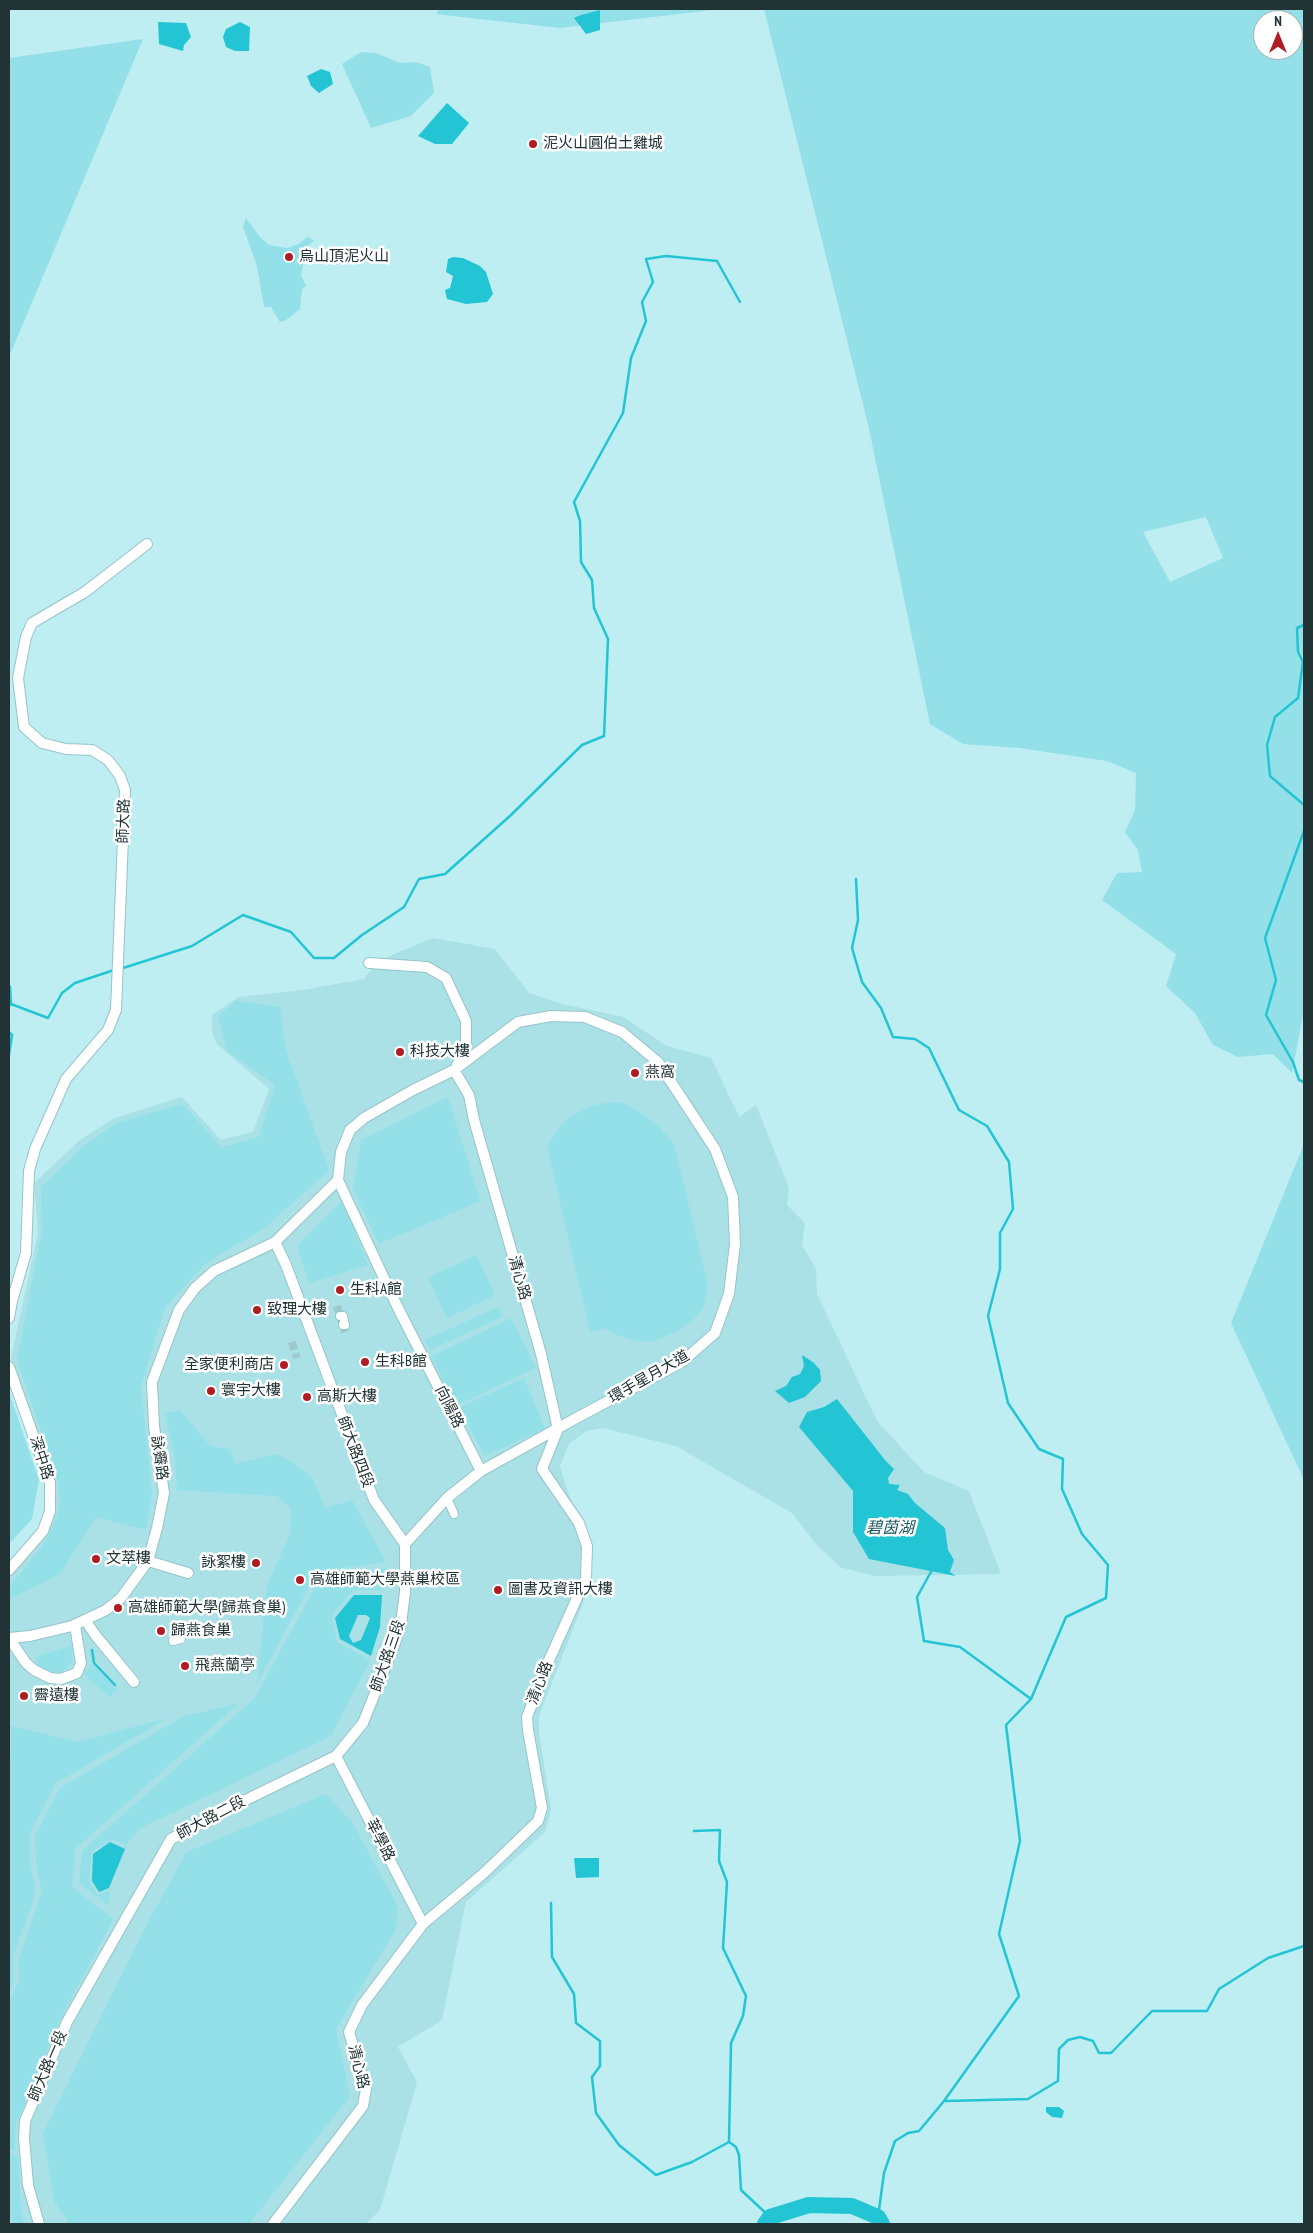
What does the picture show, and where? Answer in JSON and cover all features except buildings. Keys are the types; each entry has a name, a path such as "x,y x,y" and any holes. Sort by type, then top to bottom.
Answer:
{"street":[{"name":"師大路","path":"9,1318 12,1300 26,1253 29,1171 43,1131 66,1079 108,1030 116,1010 125,790 120,776 108,760 92,750 66,749 42,743 24,727 18,678 26,637 32,623 85,592 147,544"},
{"path":"369,964 427,967 446,978 466,1021 466,1041 462,1057 454,1070"},
{"name":"環手星月大道","path":"338,1180 342,1152 350,1130 364,1118 413,1090 454,1070 518,1022 551,1016 585,1018 622,1032 658,1062 715,1149 733,1197 735,1244 729,1294 715,1333 682,1362 481,1472 447,1498 405,1544"},
{"name":"清心路","path":"273,2224 363,2106 366,2088 349,2032 362,2004 423,1924 484,1873 538,1821 542,1808 527,1717 546,1667 586,1578 587,1546 579,1523 542,1469 558,1429 541,1354 474,1120 469,1095 454,1070"},
{"path":"275,1242 338,1180"},
{"name":"向陽路","path":"338,1180 397,1306 481,1472"},
{"name":"師大路四段","path":"275,1242 286,1265 374,1500 405,1544"},
{"name":"詠霽路","path":"9,1638 30,1636 75,1625 106,1610 121,1598 148,1561 158,1528 164,1493 154,1426 152,1382 179,1310 196,1288 214,1271 275,1242"},
{"path":"340,1316 343,1316 345,1324 343,1325"},
{"name":"深中路","path":"9,1367 50,1484 50,1511 43,1531 9,1570"},
{"path":"447,1498 454,1514"},
{"name":"師大路三段","path":"336,1756 363,1722 395,1644 401,1624 405,1592 405,1544"},
{"path":"148,1561 161,1562 188,1573"},
{"path":"85,1620 134,1682"},
{"path":"9,1638 26,1663 43,1676 61,1679 77,1673 81,1663 75,1625"},
{"name":"莘學路","path":"336,1756 423,1924"},
{"name":"師大路二段","path":"124,1920 171,1839 227,1809 336,1756"},
{"name":"師大路一段","path":"39,2224 28,2185 24,2138 25,2121 67,2022 124,1920"}],"shaded area":[{"path":"439,9 721,9 559,28 436,14"},
{"path":"764,9 1304,9 1304,1010 1292,1073 1273,1054 1238,1057 1213,1045 1195,1013 1166,986 1176,954 1102,900 1117,873 1142,872 1138,850 1125,832 1135,810 1136,773 1107,761 1019,748 963,744 930,724 868,424","holes":["1206,517 1223,558 1170,582 1143,532"]},
{"path":"143,39 9,357 9,58"},
{"path":"361,52 376,53 400,63 416,62 430,67 434,93 411,116 371,128 342,64"},
{"path":"246,218 260,237 269,245 287,248 299,244 307,237 314,240 307,247 301,275 306,286 302,289 300,309 286,320 280,322 271,307 264,307 257,266 243,227"},
{"name":"高雄師範大學燕巢校區","path":"433,938 495,949 529,993 562,1004 623,1017 667,1046 711,1058 739,1117 756,1105 789,1188 787,1205 805,1223 802,1245 816,1269 817,1294 877,1421 924,1472 969,1491 1001,1574 874,1576 840,1567 816,1544 792,1513 676,1446 603,1428 586,1431 569,1444 560,1466 568,1493 590,1537 591,1583 539,1716 539,1733 551,1810 545,1832 466,1902 442,2020 398,2047 417,2082 380,2210 366,2224 9,2224 9,1577 44,1538 54,1518 54,1486 11,1358 38,1233 34,1183 80,1140 115,1118 182,1097 221,1140 253,1132 269,1089 216,1043 212,1031 212,1015 238,997 303,990 364,979 376,963"},
{"path":"236,1001 280,1007 285,1048 329,1170 266,1227 206,1263 165,1307 141,1386 152,1493 146,1530 96,1517 60,1574 9,1599 9,1588 48,1538 60,1507 59,1484 17,1360 42,1229 41,1187 85,1145 117,1123 182,1104 222,1147 259,1137 275,1085 227,1051 218,1016"},
{"path":"448,1097 480,1201 379,1244 353,1189 361,1140"},
{"path":"609,1102 622,1103 637,1110 658,1125 674,1144 708,1286 703,1308 692,1321 674,1333 653,1341 637,1341 613,1334 605,1328 590,1332 547,1146 564,1122 575,1114 591,1106"},
{"path":"1304,1144 1304,1480 1231,1323"},
{"path":"343,1200 368,1265 309,1283 297,1246"},
{"path":"476,1255 495,1295 447,1318 428,1278"},
{"path":"498,1307 502,1317 430,1350 425,1340"},
{"path":"511,1318 536,1368 455,1406 432,1356"},
{"path":"524,1378 545,1429 484,1456 460,1407"},
{"path":"9,1392 39,1480 32,1519 9,1544"},
{"path":"180,1410 210,1446 231,1449 235,1464 276,1454 293,1463 313,1479 325,1508 352,1500 386,1562 342,1568 312,1581 257,1684 267,1586 290,1534 291,1508 277,1496 177,1490 175,1458 165,1413"},
{"path":"387,1568 384,1590 353,1590 332,1616 337,1642 370,1660 331,1736 139,1829 126,1845 112,1839 92,1851 89,1881 97,1894 110,1891 108,1905 79,1882 82,1851 255,1698 315,1587 343,1574"},
{"path":"71,1646 73,1658 71,1664 62,1672 51,1673 45,1671 37,1663 36,1657"},
{"path":"92,1664 118,1690 109,1697 84,1674"},
{"path":"238,1704 75,1849 72,1887 113,1919 59,2022 16,2124 15,2151 9,2149 9,2004 20,1979 18,1961 42,1892 36,1864 35,1836 60,1788 184,1716"},
{"path":"167,1718 56,1783 30,1833 30,1864 36,1892 12,1960 14,1979 9,1990 9,1757 11,1755 11,1726 78,1742"},
{"path":"326,1794 352,1822 398,1907 396,1929 336,2029 350,2096 249,2224 70,2224 54,2201 43,2133 147,1924 187,1852"},
{"path":"9,2154 18,2158 21,2214 25,2224 14,2224 9,2211"}],"water":[{"path":"600,10 600,30 586,34 574,18"},
{"path":"158,22 186,23 191,37 184,45 183,51 159,44"},
{"path":"240,22 250,27 249,51 235,51 226,47 223,37 226,29"},
{"path":"321,69 330,72 333,84 319,93 311,86 307,76"},
{"path":"447,103 469,123 452,144 435,144 418,136"},
{"path":"453,257 463,258 480,266 486,272 493,294 487,302 466,304 447,299 445,290 450,288 453,276 446,272 448,259"},
{"path":"802,1355 814,1363 820,1370 821,1381 805,1397 789,1403 775,1391 786,1386 792,1377 800,1374 804,1366"},
{"name":"碧茵湖","path":"837,1399 894,1469 888,1478 889,1484 900,1485 897,1490 908,1494 915,1503 945,1528 948,1550 954,1560 950,1572 956,1576 869,1559 853,1532 853,1491 799,1427 807,1412 824,1407"},
{"path":"354,1595 382,1595 380,1627 371,1656 340,1639 335,1618","holes":["358,1615 366,1615 370,1618 361,1640 353,1643 349,1636"]},
{"path":"110,1842 125,1849 109,1888 99,1892 92,1881 93,1854"},
{"path":"574,1858 599,1858 599,1877 576,1878"},
{"path":"1046,2107 1059,2107 1064,2111 1062,2118 1052,2117 1046,2112"}],"waterway":[{"path":"120,969 192,946 243,915 291,932 314,958 334,958 362,935 404,907 419,879 445,874 511,815 582,745 604,736 608,639 594,608 592,580 581,562 580,521 574,502 623,413 631,358 646,321 642,302 653,282 646,259 666,256 717,261 740,302"},
{"path":"1304,625 1297,628 1298,652 1303,662 1298,698 1275,717 1267,745 1270,776 1304,805"},
{"path":"1304,831 1265,938 1276,980 1266,1015 1293,1062 1299,1080 1304,1082"},
{"path":"856,879 858,920 852,948 862,982 881,1008 893,1037 915,1039 929,1048 959,1110 987,1126 1009,1162 1013,1209 1000,1233 1000,1269 988,1316 1008,1403 1039,1449 1063,1459 1062,1489 1082,1534 1108,1565 1106,1598 1066,1617 1031,1699"},
{"path":"9,1006 11,1004 48,1018 62,993 75,983 114,970"},
{"path":"9,986 11,1004"},
{"path":"9,1032 12,1035 9,1055"},
{"path":"878,2217 884,2173 895,2141 908,2133 919,2131 944,2101 1019,1996 999,1934 1020,1841 1006,1725 1031,1699 960,1647 924,1641 917,1597 932,1570"},
{"path":"92,1650 94,1663 115,1685"},
{"path":"694,1831 720,1830 719,1861 727,1882 723,1948 746,1996 743,2016 731,2043 729,2142"},
{"path":"551,1903 552,1957 574,1994 576,2023 600,2041 600,2066 592,2077 596,2113 619,2145 656,2175 692,2162 729,2142 736,2147 739,2155 741,2190 770,2217"},
{"path":"945,2101 1028,2099 1058,2081 1059,2049 1068,2040 1080,2037 1093,2041 1099,2053 1111,2053 1152,2011 1207,2011 1219,1989 1268,1958 1304,1946"},
{"path":"765,2224 770,2217 809,2205 852,2206 878,2217 882,2224"}],"tunnel":[{"path":"337,1306 345,1332"},
{"path":"292,1342 297,1358"}],"place":[{"name":"泥火山圓伯土雞城","path":"533,144"},
{"name":"烏山頂泥火山","path":"289,257"},
{"name":"科技大樓","path":"400,1052"},
{"name":"燕窩","path":"635,1073"},
{"name":"生科A館","path":"340,1290"},
{"name":"致理大樓","path":"257,1310"},
{"name":"生科B館","path":"365,1362"},
{"name":"全家便利商店","path":"284,1365"},
{"name":"寰宇大樓","path":"211,1391"},
{"name":"高斯大樓","path":"307,1397"},
{"name":"文萃樓","path":"96,1559"},
{"name":"詠絮樓","path":"256,1563"},
{"name":"高雄師範大學燕巢校區","path":"300,1580"},
{"name":"圖書及資訊大樓","path":"498,1590"},
{"name":"高雄師範大學(歸燕食巢)","path":"118,1608"},
{"name":"歸燕食巢","path":"161,1631"},
{"name":"飛燕蘭亭","path":"185,1666"},
{"name":"霽遠樓","path":"24,1696"}]}
